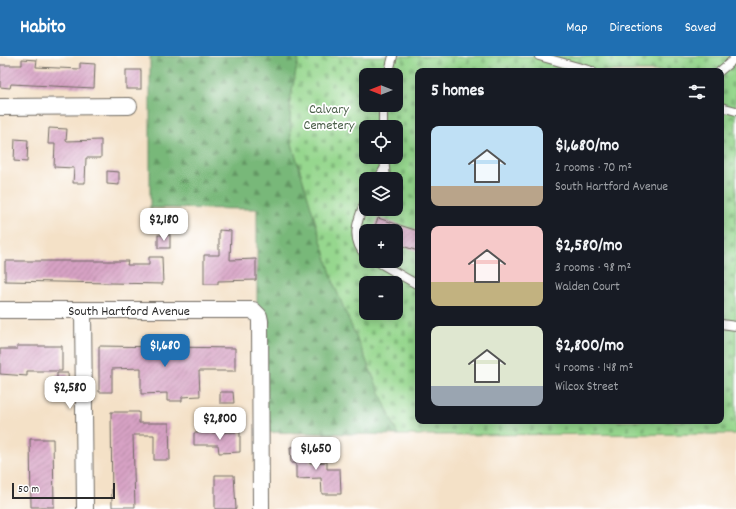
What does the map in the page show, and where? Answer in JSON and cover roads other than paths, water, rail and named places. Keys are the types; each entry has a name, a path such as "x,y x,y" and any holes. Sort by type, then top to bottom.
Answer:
{"street":[{"path":"0,107 129,106"},
{"name":"South Hartford Avenue","path":"0,310 253,310 257,313 260,321 261,509"},
{"path":"83,310 85,509"}],"lane":[{"path":"390,68 393,56"},
{"path":"539,56 581,68"},
{"path":"723,68 734,56"},
{"path":"724,108 736,111"},
{"path":"384,164 385,172"},
{"path":"359,216 356,224 359,248"},
{"path":"388,268 415,283"},
{"path":"724,324 736,326"}],"park label":[{"name":"Calvary Cemetery","path":"329,116"}]}
